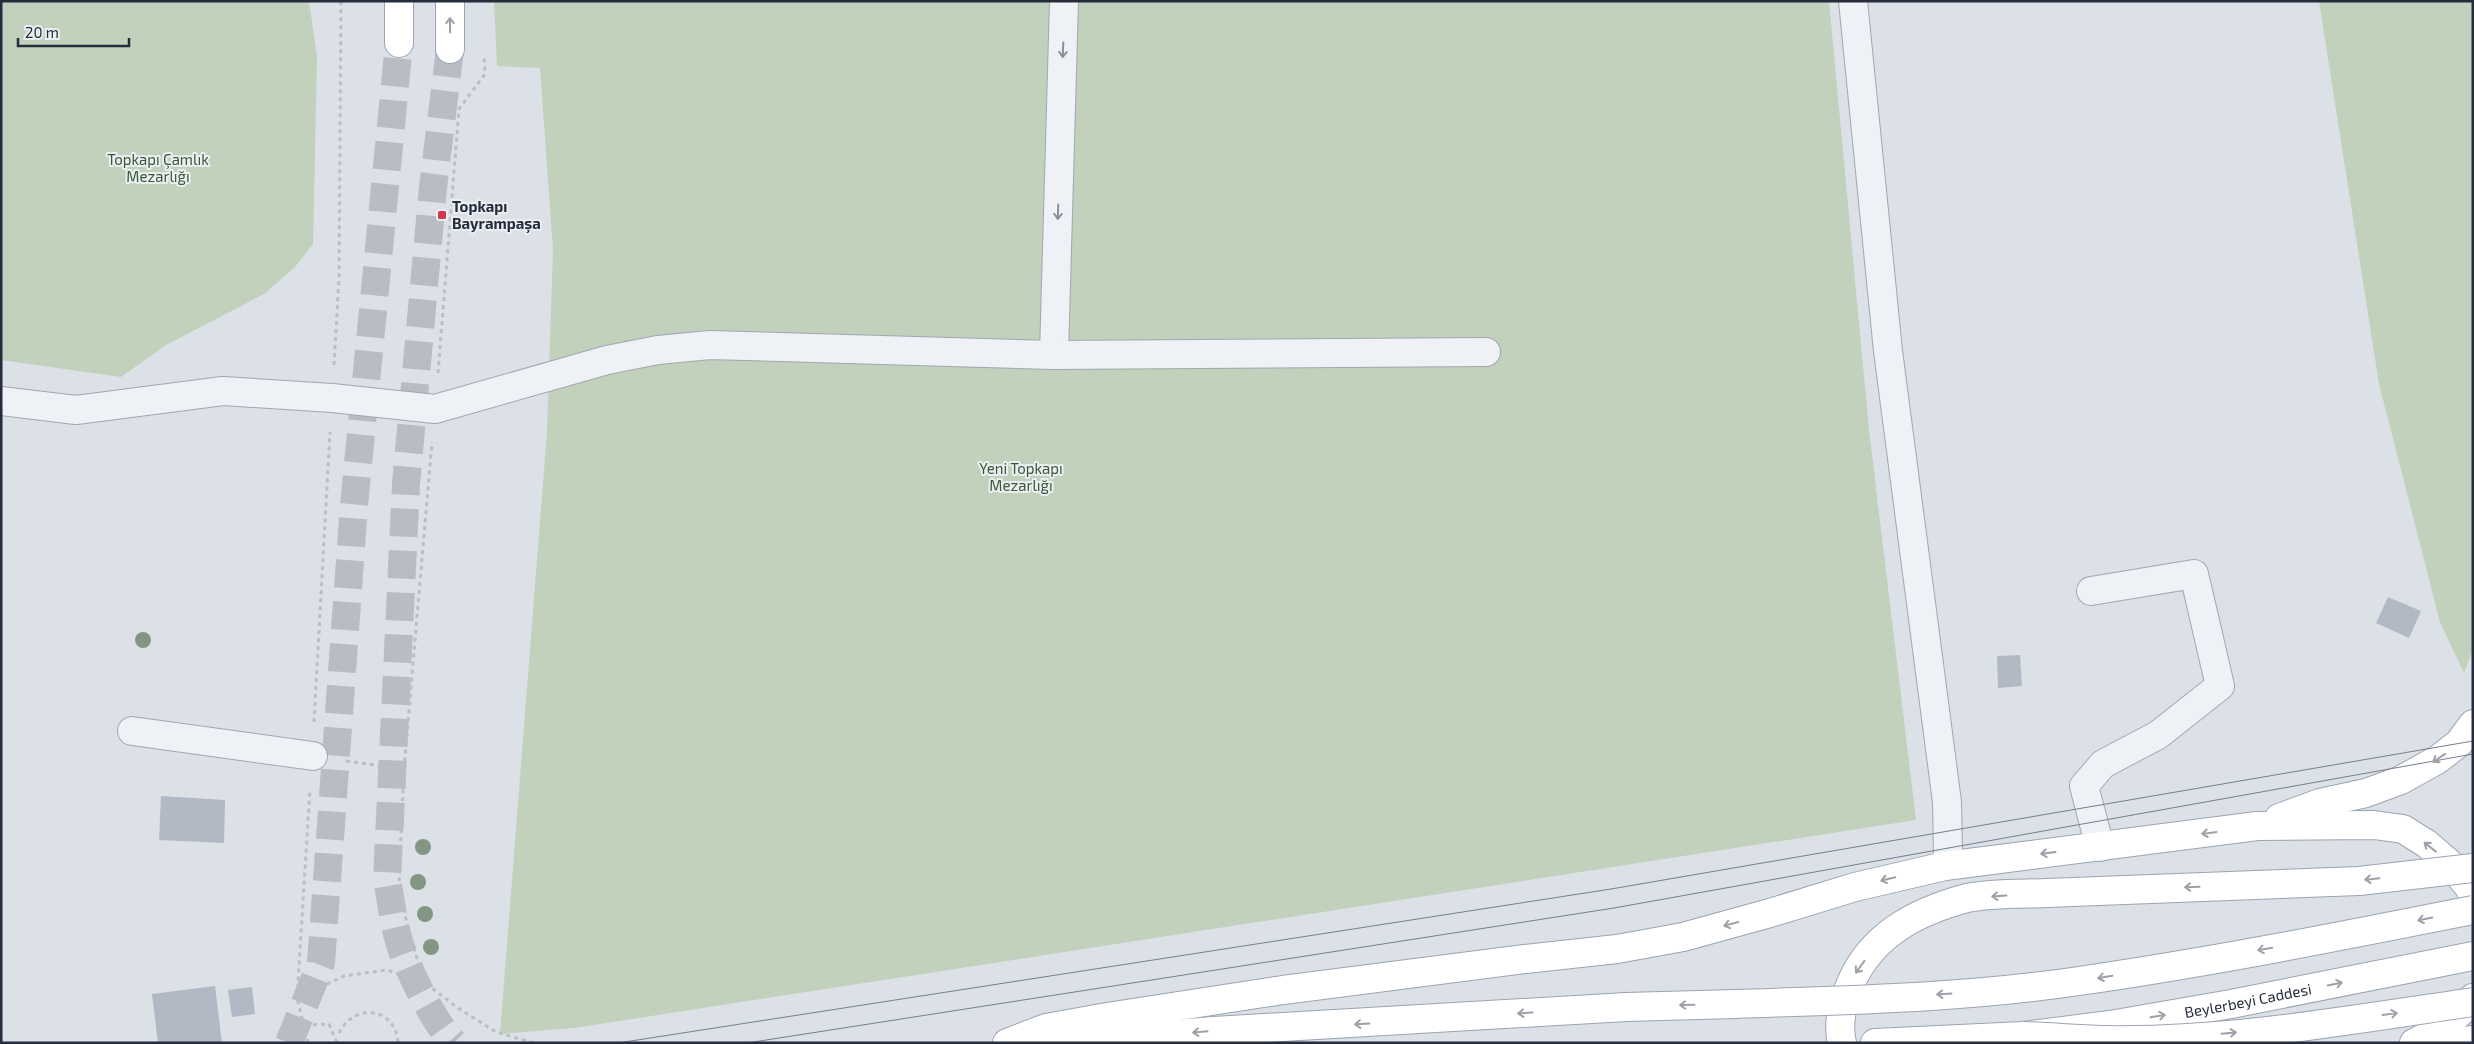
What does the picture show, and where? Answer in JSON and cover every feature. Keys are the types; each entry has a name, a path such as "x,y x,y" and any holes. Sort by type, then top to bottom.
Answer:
{"main road":[{"path":"399,1 399,42"},
{"path":"450,1 450,49"},
{"path":"2257,826 2320,803 2366,793 2401,780 2437,760 2459,743 2473,724"},
{"path":"1007,1043 1046,1028 1107,1017 1303,988 1525,959 1617,950 1683,937 1855,887 1945,866 2257,826 2374,825 2403,829 2427,844 2450,864 2469,887 2473,896"},
{"path":"1842,1043 1842,1006 1855,974 1876,945 1902,922 1968,898 2047,893 2359,881 2473,868"},
{"path":"1060,1043 1214,1031 1626,1007 1736,1004 1998,991 2078,982 2334,937 2473,910"},
{"name":"Beylerbeyi Caddesi","path":"2023,1036 2110,1025 2231,1004 2473,956"},
{"path":"2414,1043 2440,1030 2460,1015 2473,998"},
{"path":"1875,1043 2023,1036 2104,1040 2184,1037 2297,1026 2473,1002"},
{"path":"2449,1043 2473,1040"}],"lane":[{"path":"1054,355 1064,1"},
{"path":"1853,1 1888,351 1947,802 1948,853 1945,866"},
{"path":"1,401 76,410 223,391 332,398 435,409 607,360 658,350 710,345 1054,355 1486,352"},
{"path":"2091,591 2194,574 2220,686 2158,735 2103,764 2084,786 2100,847"},
{"path":"132,731 312,756"},
{"path":"1947,802 1963,848 1980,862"}],"path":[{"path":"308,1043 297,998 339,278 341,1"},
{"path":"424,982 407,925 399,876 404,769 460,109 484,74 484,47"},
{"path":"312,756 404,769"},
{"path":"297,998 344,976 387,970 424,982 458,1008 496,1032 534,1043"},
{"path":"339,1033 351,1017 371,1012 389,1021 395,1028 398,1043"},
{"path":"304,1025 329,1024 337,1043"}],"green space":[{"name":"Topkapı Çamlık Mezarlığı","path":"1,1 309,1 317,57 313,244 295,267 264,294 166,345 121,377 1,360"},
{"name":"Yeni Topkapı Mezarlığı","path":"494,1 1829,1 1869,430 1916,820 574,1028 500,1034 547,432 553,250 540,68 497,66"},
{"path":"2319,1 2473,1 2473,649 2464,673 2440,622 2379,384"}],"building":[{"path":"2388,597 2421,611 2409,638 2376,623"},
{"path":"2020,655 2022,686 1998,688 1997,656"},
{"path":"161,796 225,800 224,843 159,840"},
{"path":"215,986 222,1043 158,1043 152,994"},
{"path":"252,987 255,1014 232,1017 228,990"}],"tunnel":[{"path":"289,1043 321,963 354,505 399,43"},
{"path":"450,49 433,187 406,484 387,880 397,933 408,966 438,1023 454,1043"}],"tram line":[{"path":"618,1043 1611,889 2473,741"},
{"path":"747,1043 1614,908 2473,754"}],"place":[{"name":"Topkapı Bayrampaşa","path":"442,215"}]}
